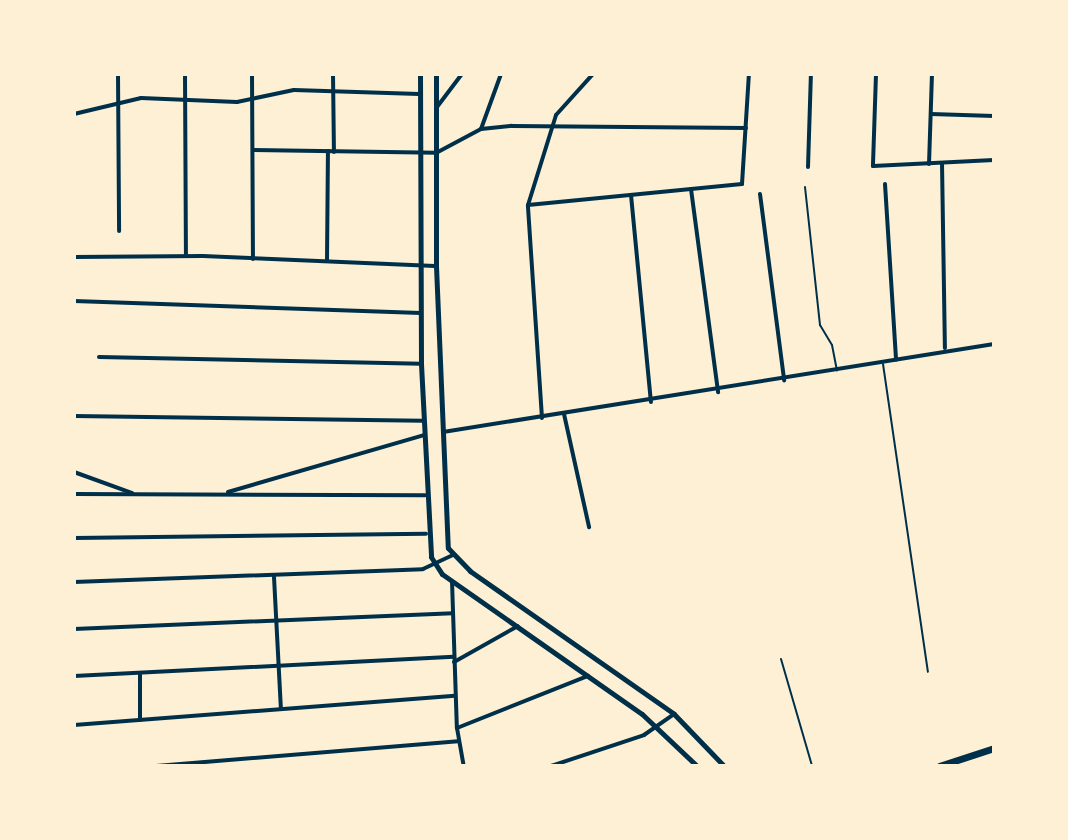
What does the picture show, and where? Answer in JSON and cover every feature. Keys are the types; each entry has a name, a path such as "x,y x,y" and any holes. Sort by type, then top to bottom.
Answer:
{"main road":[{"path":"939,766 994,748"},
{"path":"983,751 994,754"}],"street":[{"path":"118,74 119,231"},
{"path":"185,74 186,255"},
{"path":"252,74 253,259"},
{"path":"327,262 333,74"},
{"path":"420,74 421,364 426,534 435,567 658,727 697,766"},
{"path":"436,74 436,266 444,532 453,555 674,714 724,766"},
{"path":"436,109 462,74"},
{"path":"481,129 501,74"},
{"path":"542,418 528,205 550,126 593,74"},
{"path":"528,205 742,184 749,74"},
{"path":"808,167 811,74"},
{"path":"876,74 872,164 876,167 994,160"},
{"path":"929,164 932,74"},
{"path":"74,114 135,99 253,99 286,91 420,94"},
{"path":"931,114 994,116"},
{"path":"254,150 436,153 481,129 550,126 746,128"},
{"path":"942,163 945,348"},
{"path":"885,184 896,360"},
{"path":"691,189 718,392"},
{"path":"760,194 784,380"},
{"path":"631,195 651,402"},
{"path":"74,257 186,255 436,266"},
{"path":"74,301 421,313"},
{"path":"441,433 718,392 883,363 945,348 994,344"},
{"path":"99,357 421,364"},
{"path":"564,414 589,527"},
{"path":"74,416 423,421"},
{"path":"222,494 424,435"},
{"path":"74,472 135,494"},
{"path":"74,494 425,495"},
{"path":"74,538 426,534"},
{"path":"74,582 274,577 435,567 453,555"},
{"path":"274,577 281,709"},
{"path":"452,581 457,728 464,766"},
{"path":"74,629 453,613"},
{"path":"74,676 454,659 518,626"},
{"path":"140,673 140,720"},
{"path":"457,728 588,676"},
{"path":"74,725 455,696"},
{"path":"551,766 658,727 674,714"},
{"path":"156,766 458,741"}],"lane":[{"path":"805,187 820,325 832,345 837,371"},
{"path":"883,363 928,672"},
{"path":"781,659 812,766"}]}
